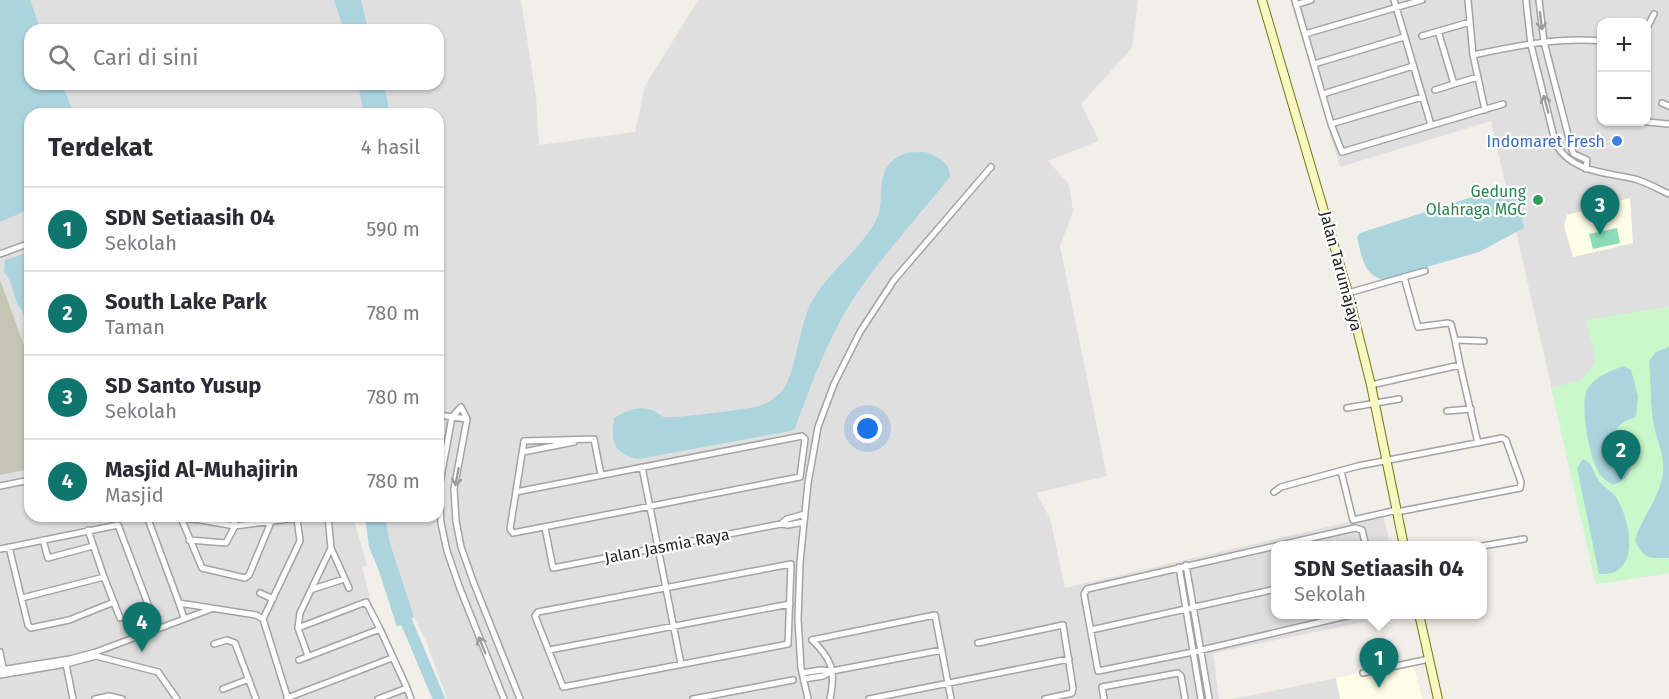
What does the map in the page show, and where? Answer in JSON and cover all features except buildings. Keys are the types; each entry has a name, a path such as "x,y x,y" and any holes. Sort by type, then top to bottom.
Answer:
{"street":[{"name":"Jalan Tarumajaya","path":"1262,0 1350,292 1390,461 1403,541"},
{"path":"1311,0 1295,2 1339,149 1345,152 1503,104"},
{"path":"1394,0 1431,125"},
{"path":"1305,34 1422,0"},
{"path":"1468,0 1473,55 1485,110"},
{"path":"1526,0 1531,45 1556,145 1570,161 1586,169 1638,179 1669,194"},
{"path":"1539,0 1544,42 1572,150 1574,154 1587,160 1586,169"},
{"path":"1651,21 1654,14"},
{"path":"1422,36 1470,22"},
{"path":"1438,31 1454,84"},
{"path":"1314,64 1404,37"},
{"path":"1473,55 1568,39 1597,41"},
{"path":"1323,94 1413,66"},
{"path":"1435,90 1478,77"},
{"path":"1331,124 1422,97"},
{"path":"1662,103 1669,106"},
{"path":"1651,122 1669,123"},
{"path":"808,699 803,676 798,620 800,562 818,427 834,384 860,332 894,280 991,166"},
{"path":"0,254 24,245"},
{"path":"1350,292 1425,272"},
{"path":"1404,277 1418,327 1450,324 1478,444"},
{"path":"1455,340 1484,341"},
{"path":"1373,384 1460,365"},
{"path":"1347,408 1399,399"},
{"path":"444,461 452,417 461,407 467,419 454,489 456,521 461,547 520,699"},
{"path":"1447,411 1471,409"},
{"path":"444,416 467,419"},
{"path":"516,492 802,436 806,440 800,477 513,533 510,529 524,441 594,439"},
{"path":"1274,492 1281,486 1341,471 1502,438 1506,440 1521,482 1520,488 1353,520 1341,471"},
{"path":"594,439 601,475"},
{"path":"523,452 594,439"},
{"path":"642,467 681,664"},
{"path":"0,486 24,481"},
{"name":"Jalan Jasmia Raya","path":"781,524 786,519 805,514"},
{"path":"149,522 184,618"},
{"path":"182,522 204,570 244,578 249,575 271,522 235,526 218,522"},
{"path":"189,540 223,544 229,542 234,522"},
{"path":"297,522 300,541 263,619 287,699 393,658"},
{"path":"329,522 332,548 350,588"},
{"path":"441,522 447,551 459,586 504,699"},
{"name":"Jalan Jasmia Raya","path":"545,528 553,568 781,524 804,522"},
{"path":"0,549 118,525 157,628"},
{"path":"1296,541 1355,528 1362,530 1365,541"},
{"path":"88,530 120,618"},
{"path":"1487,545 1524,539"},
{"path":"43,540 48,558 93,546"},
{"path":"1271,546 1087,589 1084,594 1098,671 1337,619"},
{"path":"9,547 28,625 31,628 69,620 114,602"},
{"path":"308,656 298,628 300,613 332,548"},
{"path":"791,564 788,644 563,687 535,616 538,612 666,588 791,564"},
{"path":"1186,565 1209,699"},
{"path":"1179,567 1201,699"},
{"path":"22,598 104,577"},
{"path":"313,588 344,579"},
{"path":"1091,630 1271,590"},
{"path":"260,593 273,599"},
{"path":"298,628 366,602 411,699"},
{"path":"179,603 256,615 263,619"},
{"path":"549,650 789,604"},
{"path":"2,672 66,664 157,628 213,609"},
{"path":"831,699 832,671 826,654 812,640 935,615 951,699"},
{"path":"1420,619 1438,699"},
{"path":"978,643 1063,626 1072,693 1045,699"},
{"path":"298,660 380,629"},
{"path":"214,644 227,640 235,643 256,699"},
{"path":"803,676 822,676 832,671 942,650"},
{"path":"0,652 2,672"},
{"path":"2,672 96,654 158,672 177,699"},
{"path":"869,699 1069,659"},
{"path":"1363,673 1429,660"},
{"path":"66,664 73,699"},
{"path":"1104,699 1102,687 1178,673 1185,699"},
{"path":"223,689 249,679"},
{"path":"693,699 793,680"},
{"path":"378,699 407,688"},
{"path":"95,699 122,699"}],"shaded area":[{"path":"0,0 521,0 536,96 539,145 635,132 645,86 698,0 1138,0 1132,48 1081,104 1099,141 1048,161 1069,184 1073,211 1060,246 1107,476 1036,493 1050,518 1065,588 1383,514 1389,541 1271,541 1271,619 1379,619 1213,653 1219,699 447,699 427,643 414,617 390,543 386,522 444,522 444,108 24,108 24,522 355,522 367,566 362,567 372,605 414,699 0,699"},
{"path":"1290,0 1669,0 1669,573 1596,584 1491,121 1340,167"},
{"path":"1630,198 1633,243 1573,257 1564,226 1567,215"},
{"path":"0,280 24,345 24,470 0,475"},
{"path":"1413,662 1422,699 1340,699 1336,678"},
{"path":"1336,678 1340,699 1233,699"}],"green space":[{"path":"1617,228 1620,243 1593,249 1589,234"},
{"path":"1669,307 1669,573 1596,584 1551,388 1582,380 1596,361 1586,320"}],"water":[{"path":"0,0 30,0 39,24 24,24 24,90 64,90 72,108 24,108 24,212 0,222"},
{"path":"334,0 361,0 367,24 342,24"},
{"path":"359,90 385,90 389,108 363,108"},
{"path":"925,152 946,164 950,177 879,263 847,308 822,358 795,428 791,431 638,459 618,449 613,439 614,418 627,411 637,408 647,409 670,417 711,413 759,406 769,402 780,393 791,373 810,305 825,282 862,241 877,218 886,168 902,154"},
{"path":"1506,186 1515,190 1524,228 1479,252 1382,280 1370,273 1362,257 1357,237 1360,233"},
{"path":"24,254 24,318 4,272 5,260"},
{"path":"1669,347 1669,558 1657,558 1644,554 1635,540 1659,490 1663,472 1662,454 1653,418 1649,361 1656,352"},
{"path":"1623,366 1631,370 1638,396 1636,417 1625,421 1617,428 1617,444 1632,458 1631,468 1622,481 1613,485 1602,477 1594,462 1588,441 1584,404 1588,388 1595,380"},
{"path":"1583,459 1591,466 1599,481 1616,497 1626,520 1629,533 1627,557 1622,567 1613,573 1599,574 1577,468"},
{"path":"366,522 386,522 390,543 414,617 397,627 379,571 369,547"}],"waterway":[{"path":"401,609 439,699"}],"place":[{"name":"Indomaret Fresh","path":"1617,141"},
{"name":"Gedung Olahraga MGC","path":"1538,200"},
{"name":"SD Santo Yusup","path":"1600,235"},
{"name":"South Lake Park","path":"1621,480"},
{"name":"Masjid Al-Muhajirin","path":"142,652"},
{"name":"SDN Setiaasih 04","path":"1379,688"}]}
